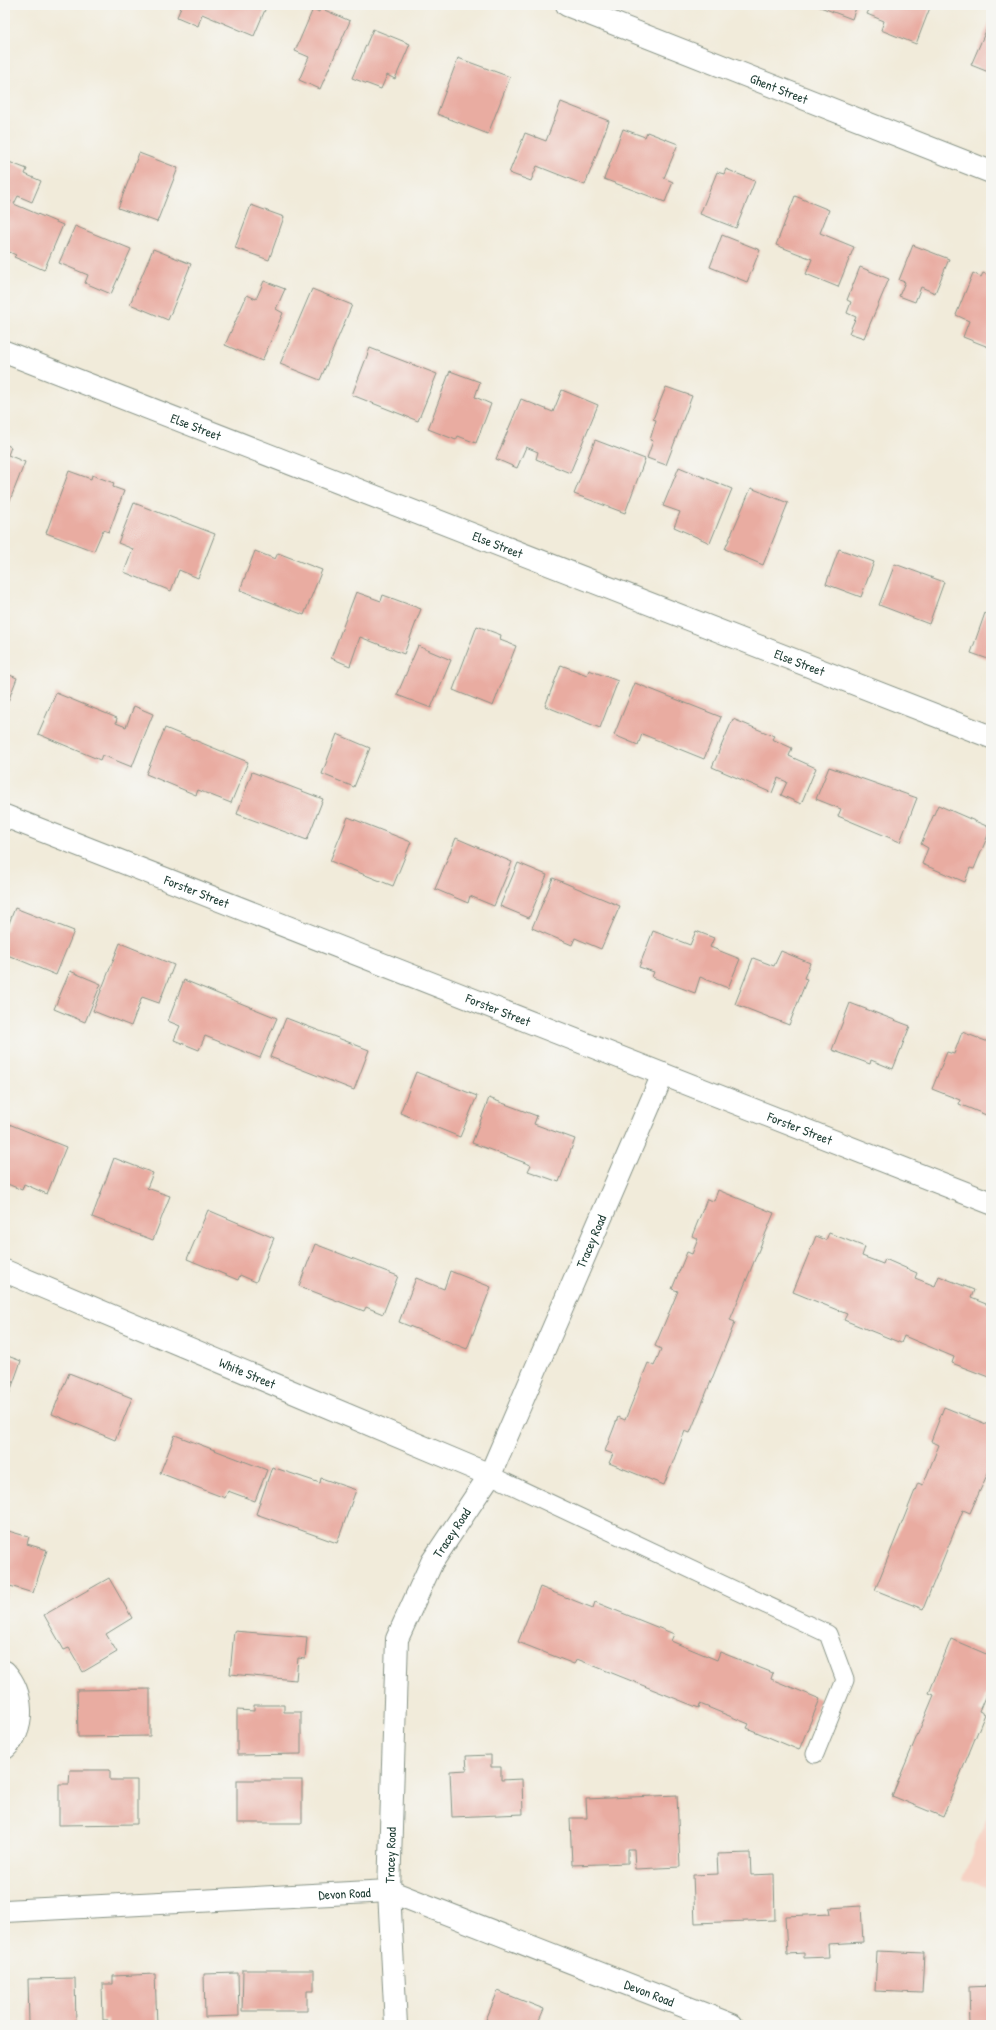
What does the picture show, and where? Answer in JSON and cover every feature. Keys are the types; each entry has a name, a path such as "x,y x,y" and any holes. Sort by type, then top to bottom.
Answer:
{"street":[{"name":"Ghent Street","path":"567,5 991,172"},
{"name":"Else Street","path":"5,352 991,737"},
{"name":"Forster Street","path":"5,816 991,1203"},
{"name":"Tracey Road","path":"396,2025 390,1891 396,1639 432,1562 490,1475 663,1074"},
{"name":"White Street","path":"5,1271 490,1475"},
{"path":"5,1672 12,1680 19,1699 20,1719 10,1743 5,1748"},
{"name":"Devon Road","path":"5,1911 390,1891 732,2025"}],"lane":[{"path":"490,1475 828,1634 845,1680 815,1754"}],"shaded area":[{"path":"991,1806 991,1889 962,1879"}],"building":[{"path":"182,5 267,5 254,36 202,14 198,26 177,17"},
{"path":"815,5 857,5 852,19"},
{"path":"871,5 931,5 916,44 881,30 884,21 867,14"},
{"path":"320,8 350,21 320,89 299,80 309,57 295,51 313,9 319,12"},
{"path":"991,19 991,73 971,65"},
{"path":"373,29 410,44 395,79 387,75 381,89 352,78"},
{"path":"458,58 510,77 488,134 437,114"},
{"path":"561,102 609,121 585,185 537,166 531,181 509,173 525,133 546,141"},
{"path":"623,129 645,137 647,132 678,144 664,178 673,182 665,202 604,179"},
{"path":"139,153 178,168 157,222 118,208"},
{"path":"9,162 27,169 25,174 41,181 32,202 18,196 14,204 63,225 44,270 14,257 16,255 5,250 5,216 11,201 5,199 5,170"},
{"path":"726,169 755,181 736,228 700,214 717,172 724,174"},
{"path":"795,196 829,210 820,233 854,247 838,287 806,274 812,259 776,245"},
{"path":"251,205 284,217 269,260 235,248"},
{"path":"75,226 131,249 111,294 85,283 88,275 59,263"},
{"path":"722,235 760,250 747,282 710,267"},
{"path":"913,245 949,259 935,293 921,287 915,302 899,296 905,282 899,280"},
{"path":"153,249 191,264 168,320 130,304"},
{"path":"860,267 889,279 864,338 849,333 856,317 847,313 851,302 847,300"},
{"path":"973,273 981,277 983,273 991,276 991,348 963,337 969,321 956,315"},
{"path":"264,281 285,289 276,309 283,313 262,361 225,345 247,295 256,299"},
{"path":"312,289 352,305 320,380 280,364"},
{"path":"370,348 437,374 418,421 352,395"},
{"path":"450,371 480,382 475,397 491,404 476,443 458,436 456,440 428,429"},
{"path":"666,387 692,396 666,465 647,458 653,441 650,440 656,420 653,419"},
{"path":"562,390 598,405 570,473 536,459 538,452 526,447 517,468 496,459 521,399 553,412"},
{"path":"595,440 645,459 625,513 574,494"},
{"path":"5,444 11,447 8,455 25,462 5,513"},
{"path":"679,467 732,489 710,543 674,527 680,512 663,506"},
{"path":"69,471 91,479 92,475 114,483 113,487 124,491 109,532 103,530 94,551 46,533"},
{"path":"751,488 788,503 763,565 725,549"},
{"path":"134,503 215,534 198,578 179,570 171,591 124,572 133,549 118,543"},
{"path":"839,549 874,562 861,597 826,584"},
{"path":"255,551 275,559 278,553 322,570 304,615 240,590"},
{"path":"895,564 944,582 929,624 879,605"},
{"path":"356,592 381,601 383,595 421,609 404,654 360,637 350,666 331,658"},
{"path":"985,613 991,615 991,660 971,653"},
{"path":"477,626 501,635 500,640 516,646 493,706 453,690"},
{"path":"418,646 451,660 431,708 397,695"},
{"path":"561,665 587,675 589,670 618,681 600,728 545,706"},
{"path":"5,673 17,678 5,709"},
{"path":"635,683 721,717 704,759 642,734 638,745 614,735"},
{"path":"56,693 117,718 116,723 126,727 134,706 153,714 132,767 102,755 100,760 38,734"},
{"path":"733,719 774,736 772,739 792,748 789,756 816,768 801,804 781,795 787,782 778,778 772,793 712,767"},
{"path":"165,728 248,762 231,803 198,790 196,795 146,774"},
{"path":"337,734 370,748 354,787 322,774"},
{"path":"829,767 917,798 900,842 838,816 841,809 816,799"},
{"path":"252,772 323,799 307,840 237,814"},
{"path":"938,805 991,828 974,869 970,868 965,882 922,864 928,848 921,844"},
{"path":"348,817 411,842 393,886 330,861"},
{"path":"456,838 512,862 494,906 470,896 468,903 435,889"},
{"path":"518,863 547,875 529,918 500,906"},
{"path":"553,878 620,906 601,949 575,938 572,945 532,928"},
{"path":"15,908 74,931 56,975 5,954 5,933"},
{"path":"653,931 690,945 696,931 714,938 710,947 740,959 728,988 700,977 695,993 652,977 654,972 639,967"},
{"path":"120,943 174,965 159,1003 142,997 131,1026 93,1011"},
{"path":"781,951 810,963 804,978 807,979 789,1025 735,1004 753,958 774,966"},
{"path":"70,971 101,984 85,1022 54,1009"},
{"path":"184,980 277,1018 260,1058 205,1036 199,1050 174,1040 180,1026 168,1021"},
{"path":"850,1003 910,1026 893,1069 871,1060 870,1064 832,1050"},
{"path":"286,1018 369,1050 354,1090 270,1057"},
{"path":"962,1032 991,1043 991,1117 959,1104 960,1100 932,1089 947,1052 954,1054"},
{"path":"416,1072 477,1096 460,1137 400,1113"},
{"path":"489,1098 537,1116 534,1124 575,1139 559,1182 528,1171 531,1165 472,1143"},
{"path":"9,1124 66,1147 47,1194 24,1184 22,1190 5,1183 5,1133"},
{"path":"114,1158 153,1173 147,1188 170,1196 153,1240 92,1217"},
{"path":"718,1190 774,1213 730,1320 735,1322 690,1433 685,1431 664,1485 609,1463 613,1454 605,1451 618,1417 625,1420 648,1363 654,1366 661,1349 655,1346 678,1291 672,1289 687,1252 692,1254 698,1239 692,1236 707,1199 714,1201"},
{"path":"208,1210 274,1238 256,1282 240,1275 238,1280 187,1259"},
{"path":"829,1233 865,1247 862,1256 883,1264 885,1259 917,1273 915,1278 935,1286 939,1276 974,1290 971,1298 991,1306 991,1378 952,1363 954,1357 904,1336 901,1343 844,1320 847,1314 793,1292 816,1236 826,1240"},
{"path":"315,1244 398,1276 383,1314 366,1307 364,1311 299,1286"},
{"path":"450,1271 491,1287 467,1349 399,1322 416,1278 444,1289"},
{"path":"5,1355 21,1361 5,1406"},
{"path":"69,1373 132,1398 115,1440 52,1414"},
{"path":"944,1407 991,1426 991,1447 988,1454 991,1456 991,1466 970,1513 963,1510 923,1609 875,1590 918,1483 923,1485 939,1445 931,1441"},
{"path":"175,1435 267,1470 255,1501 228,1491 225,1498 160,1473"},
{"path":"272,1467 320,1483 321,1478 356,1490 337,1543 256,1514"},
{"path":"5,1530 29,1537 27,1544 47,1550 33,1593 10,1586 5,1599"},
{"path":"109,1578 132,1618 106,1634 117,1652 83,1672 69,1648 64,1650 44,1615"},
{"path":"540,1587 593,1608 595,1602 674,1634 671,1641 717,1660 720,1652 773,1673 771,1679 820,1699 799,1750 747,1728 749,1724 700,1704 699,1708 577,1659 574,1664 518,1642"},
{"path":"234,1631 307,1637 305,1659 298,1658 296,1680 230,1674"},
{"path":"951,1639 991,1656 991,1683 979,1711 985,1714 943,1817 892,1796 934,1695 929,1693"},
{"path":"150,1689 150,1736 78,1737 77,1690"},
{"path":"254,1705 284,1705 284,1712 301,1712 301,1754 237,1755 237,1710 254,1711"},
{"path":"491,1755 491,1767 501,1767 501,1780 522,1779 523,1814 452,1817 450,1771 467,1770 466,1756"},
{"path":"70,1770 110,1770 110,1780 137,1780 137,1824 59,1825 59,1784 69,1784"},
{"path":"237,1780 302,1780 302,1823 237,1823"},
{"path":"677,1795 680,1867 635,1869 634,1849 628,1849 628,1863 572,1865 570,1818 587,1818 586,1799"},
{"path":"750,1853 751,1875 774,1874 775,1920 695,1923 693,1875 718,1874 717,1854"},
{"path":"861,1906 863,1942 828,1944 829,1957 804,1958 804,1953 787,1954 785,1916 830,1914 829,1908"},
{"path":"877,1951 924,1953 922,1993 875,1991"},
{"path":"243,1970 314,1970 314,1991 307,1991 307,2011 242,2011"},
{"path":"238,1973 239,2016 205,2017 204,1974"},
{"path":"155,1974 157,2025 108,2025 108,2020 103,2020 102,1984 113,1984 113,1976"},
{"path":"75,1978 76,2025 29,2025 28,1979"},
{"path":"991,1986 991,2025 970,2025 969,1987"},
{"path":"498,1991 544,2009 537,2025 487,2025 485,2022"}]}
